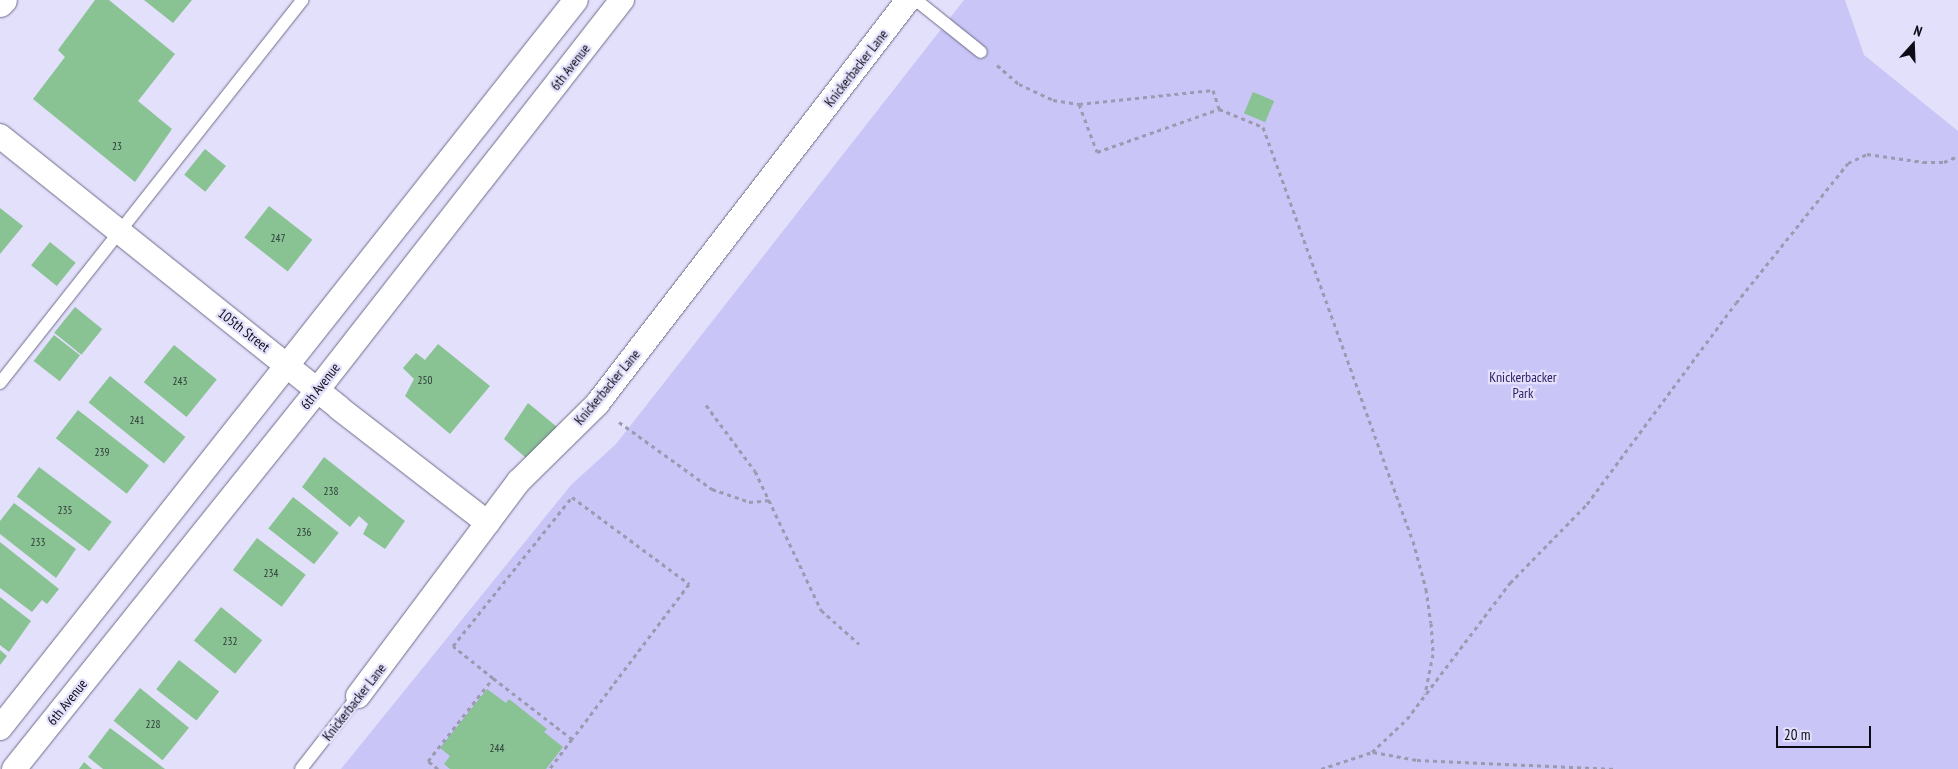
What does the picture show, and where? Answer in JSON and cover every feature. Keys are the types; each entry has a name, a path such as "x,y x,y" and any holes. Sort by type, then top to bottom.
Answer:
{"street":[{"path":"0,4 3,0"},
{"path":"0,728 286,363 576,0"},
{"name":"6th Avenue","path":"14,769 318,389 622,0"},
{"name":"Knickerbacker Lane","path":"358,696 519,482 597,404 908,0"},
{"name":"105th Street","path":"0,136 488,523"}],"lane":[{"path":"0,383 303,0"},
{"path":"916,0 981,52"},
{"name":"Knickerbacker Lane","path":"301,769 358,696"}],"path":[{"path":"981,52 1036,94 1079,104 1213,90 1219,108"},
{"path":"1079,104 1097,152 1219,108 1263,127 1405,517 1426,589 1432,623 1433,654 1424,697"},
{"path":"1321,769 1372,752 1407,719 1510,583 1587,504 1736,303 1848,164 1867,154 1930,162 1944,162 1958,156"},
{"path":"597,404 668,460 712,488 749,502 771,500"},
{"path":"706,405 755,471 771,500 821,610 859,644"},
{"path":"549,769 572,739 689,584 572,497 453,646 572,739"},
{"path":"438,769 428,762 493,678"},
{"path":"1372,752 1417,760 1616,769"}],"green space":[{"name":"Knickerbacker Park","path":"964,0 1845,0 1864,55 1958,131 1958,769 341,769 571,485 616,444"}],"building":[{"path":"95,0 109,0 175,54 138,101 172,129 135,182 33,99 65,57 58,50"},
{"path":"144,0 192,0 173,23"},
{"path":"1253,92 1274,101 1265,122 1244,113"},
{"path":"205,149 226,166 205,192 184,175"},
{"path":"269,206 312,240 288,271 244,238"},
{"path":"0,208 23,226 0,254"},
{"path":"50,242 76,263 57,286 31,265"},
{"path":"75,307 102,329 81,355 54,333"},
{"path":"54,335 80,355 60,381 34,361"},
{"path":"438,344 490,386 450,434 405,396 414,379 403,368 416,353 425,360"},
{"path":"174,345 217,380 187,417 144,382"},
{"path":"110,376 185,437 164,463 89,402"},
{"path":"528,403 557,427 532,463 504,439"},
{"path":"78,410 149,465 127,494 56,438"},
{"path":"324,457 405,521 385,549 363,534 368,524 359,516 350,527 302,487"},
{"path":"39,467 112,522 89,551 17,497"},
{"path":"293,497 339,533 314,564 268,529"},
{"path":"14,503 76,549 56,578 0,534 0,521"},
{"path":"257,538 306,575 282,607 233,570"},
{"path":"0,542 59,589 47,604 42,600 32,612 0,588"},
{"path":"0,597 31,621 9,652 0,645"},
{"path":"221,607 262,640 235,674 194,640"},
{"path":"0,650 7,656 0,665"},
{"path":"179,660 219,691 196,721 156,689"},
{"path":"140,688 189,728 163,760 114,721"},
{"path":"487,689 506,703 509,699 547,729 544,732 563,747 546,769 450,769 444,764 450,756 440,748"},
{"path":"110,728 165,769 103,769 88,757"},
{"path":"84,762 92,769 79,769"}]}
